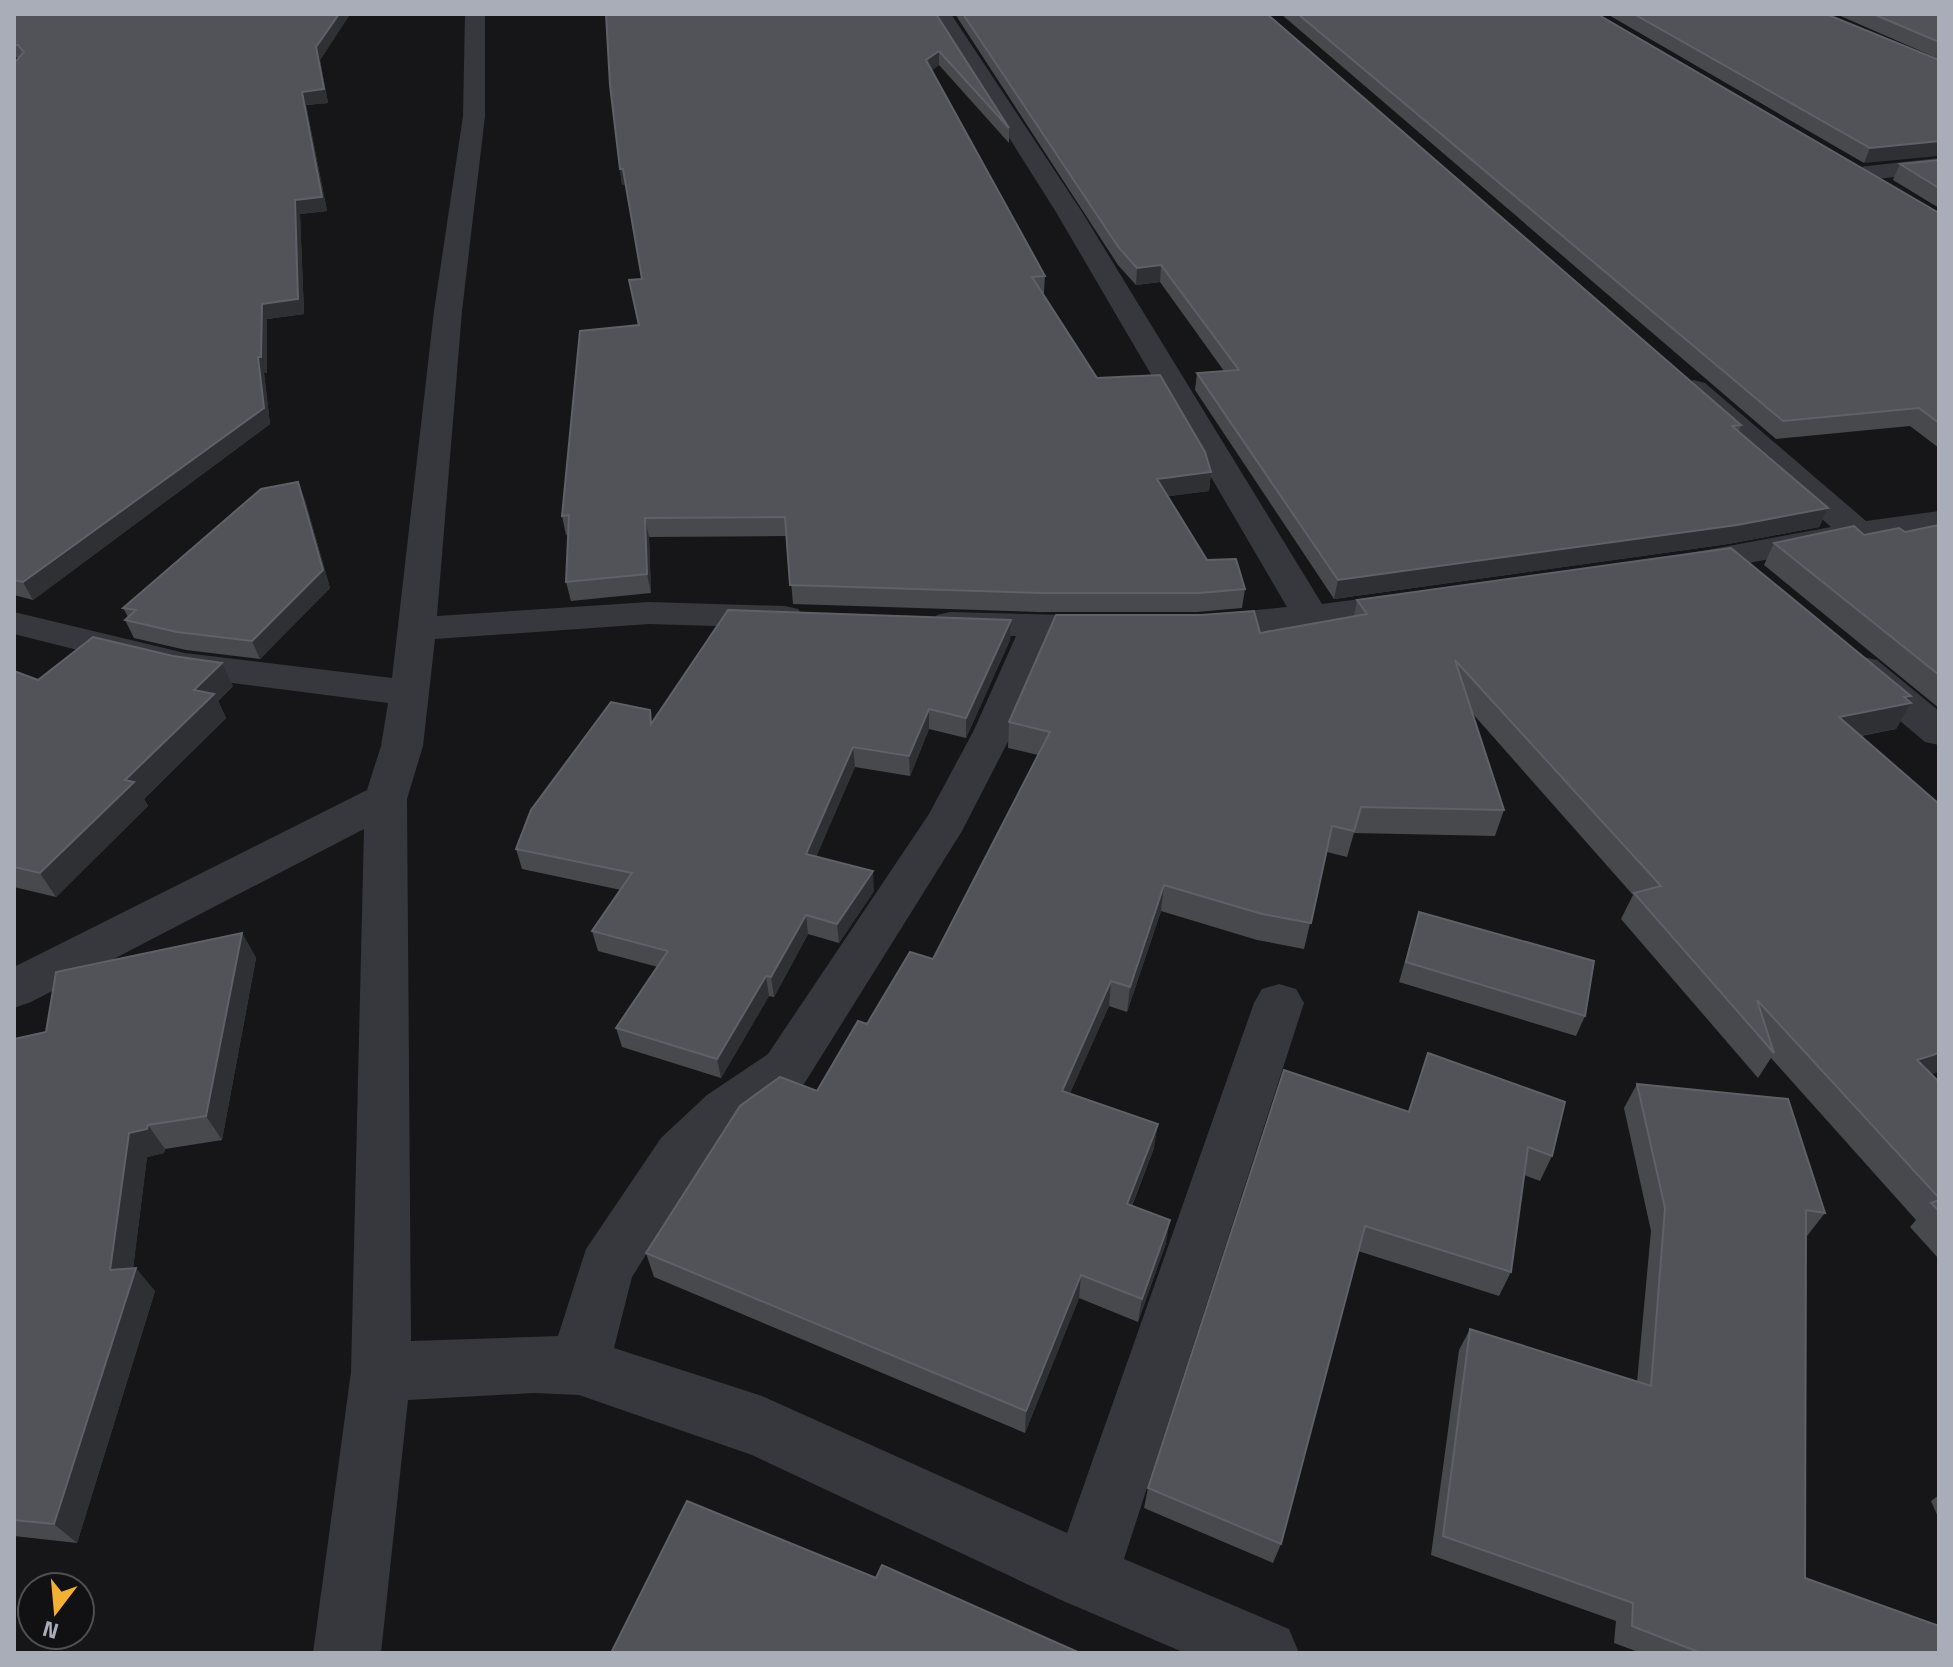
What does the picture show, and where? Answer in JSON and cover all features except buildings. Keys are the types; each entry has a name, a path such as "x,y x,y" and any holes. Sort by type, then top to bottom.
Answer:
{"street":[{"path":"347,1653 381,1372 386,799 402,746 410,693 448,311 474,116 475,14"},
{"path":"941,14 1069,212 1311,617"},
{"path":"1886,189 1852,170 1939,165"},
{"path":"1680,377 1858,532"},
{"path":"1652,569 1729,558 1858,532 1939,521"},
{"path":"1729,558 1764,587"},
{"path":"913,622 1152,627 1311,617 1450,597"},
{"path":"417,629 649,613 817,619"},
{"path":"14,623 185,665 410,693"},
{"path":"579,1366 606,1268 680,1154 726,1111 786,1069 947,820 994,730 1039,626"},
{"path":"1834,645 1939,732"},
{"path":"14,989 386,799"},
{"path":"1085,1576 1279,1003"},
{"path":"381,1372 534,1364 579,1366 762,1427 1085,1576 1265,1653"}]}
